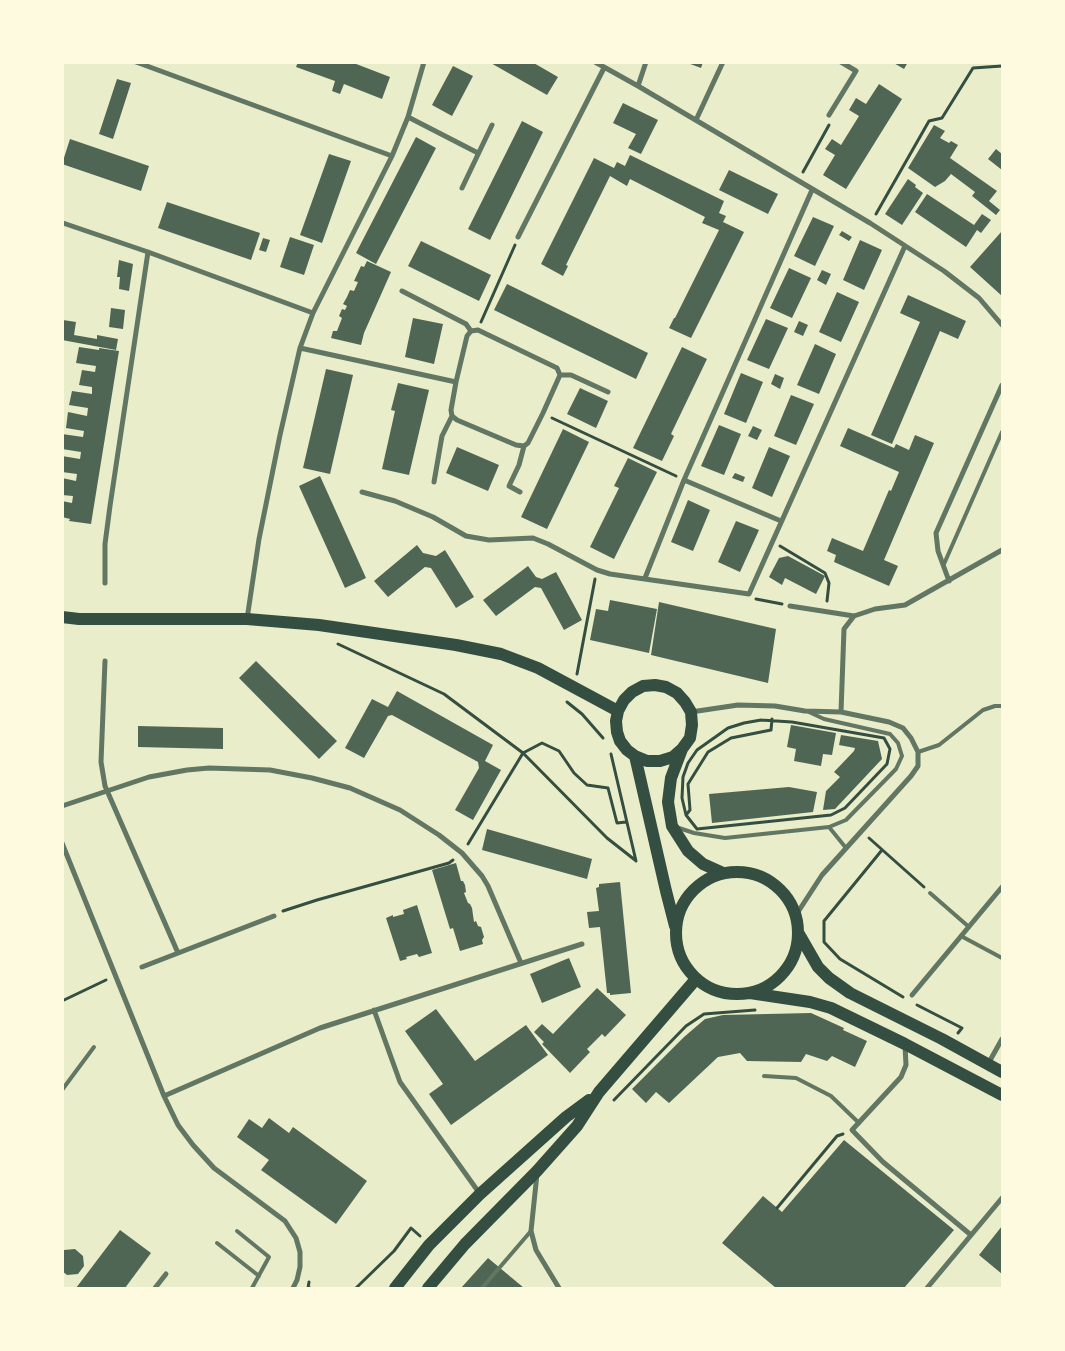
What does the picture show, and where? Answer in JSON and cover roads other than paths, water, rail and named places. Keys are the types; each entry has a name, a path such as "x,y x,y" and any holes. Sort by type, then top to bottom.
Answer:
{"main road":[{"path":"62,616 79,619 247,619 319,625 456,645 501,654 538,668 618,710"},
{"path":"62,622 79,619"},
{"path":"682,749 672,757 660,761 647,761 627,750 618,736 616,721 618,710 624,700 632,692 643,686 655,685 666,687 677,693 691,712 690,738 682,749 671,778 668,802 672,826 688,851 702,864 723,873 746,873 768,880 780,889 790,901 796,915 799,934 795,954 785,972 769,985 750,993"},
{"path":"635,756 676,929 678,947 685,964 696,979 713,989 731,994 750,993 810,1002 831,1008 1002,1095"},
{"path":"676,929 680,910 690,893 705,881 723,873"},
{"path":"799,934 818,967 829,978 850,993 1002,1072"},
{"path":"428,1288 465,1244 537,1171 576,1126 599,1092 696,979"},
{"path":"396,1288 429,1245 480,1194 566,1117 599,1092"}],"street":[{"path":"136,62 392,156"},
{"path":"247,619 259,539 300,348 313,313 392,156 408,117 424,62"},
{"path":"595,62 870,223 944,271 980,298 1002,325"},
{"path":"638,86 646,62"},
{"path":"696,120 724,62"},
{"path":"829,115 856,72 841,62"},
{"path":"518,237 604,68"},
{"path":"408,117 478,153"},
{"path":"462,188 492,125"},
{"path":"645,578 684,480 812,190"},
{"path":"63,223 148,252 313,313"},
{"path":"362,492 395,501 433,517 466,536 489,540 533,538 597,570 610,574 749,594 905,246"},
{"path":"105,583 105,544 148,252"},
{"path":"402,291 466,324 471,330"},
{"path":"471,330 478,330 557,368 560,375 528,443 524,446 519,465 509,486 520,492"},
{"path":"434,482 442,436 452,416 451,410 456,382 467,336 471,330"},
{"path":"300,348 456,382"},
{"path":"560,375 571,375 608,392"},
{"path":"949,581 938,550 936,533 1002,385"},
{"path":"452,416 457,420 516,445 524,446"},
{"path":"684,480 781,521"},
{"path":"790,606 854,616 876,609 905,604 1002,550"},
{"path":"841,712 844,629 854,616"},
{"path":"106,661 101,762 106,788 178,953"},
{"path":"691,712 738,705 775,706 805,711 841,712 889,722 903,728 911,738 918,752 918,766 822,875 796,915"},
{"path":"62,806 106,788 186,770 250,768 283,772 350,788 400,810 439,835 462,853 482,876 495,899 521,963"},
{"path":"62,843 164,1096 178,1125 214,1168 285,1221 296,1238 300,1252 300,1267 293,1288"},
{"path":"910,997 1002,888"},
{"path":"142,967 274,916"},
{"path":"164,1096 320,1028 582,944"},
{"path":"374,1010 400,1082 480,1194"},
{"path":"988,1064 1002,1038"},
{"path":"905,1044 906,1065 901,1077 852,1130 883,1162 971,1235"},
{"path":"537,1171 532,1231 536,1250 559,1288"},
{"path":"927,1288 1002,1198"},
{"path":"155,1288 166,1274"}],"lane":[{"path":"944,564 1002,432"},
{"path":"918,752 938,745 983,710 1002,706"},
{"path":"672,826 694,833 725,838 829,827 846,820 896,769 902,756 898,742 890,734 824,719 805,711"},
{"path":"829,827 846,848"},
{"path":"930,893 969,927"},
{"path":"961,936 1002,958"},
{"path":"62,1090 94,1047"},
{"path":"764,1076 796,1078 831,1096 859,1122"},
{"path":"236,1231 269,1258 252,1288"},
{"path":"482,1288 532,1231"},
{"path":"217,1243 259,1276"}]}
